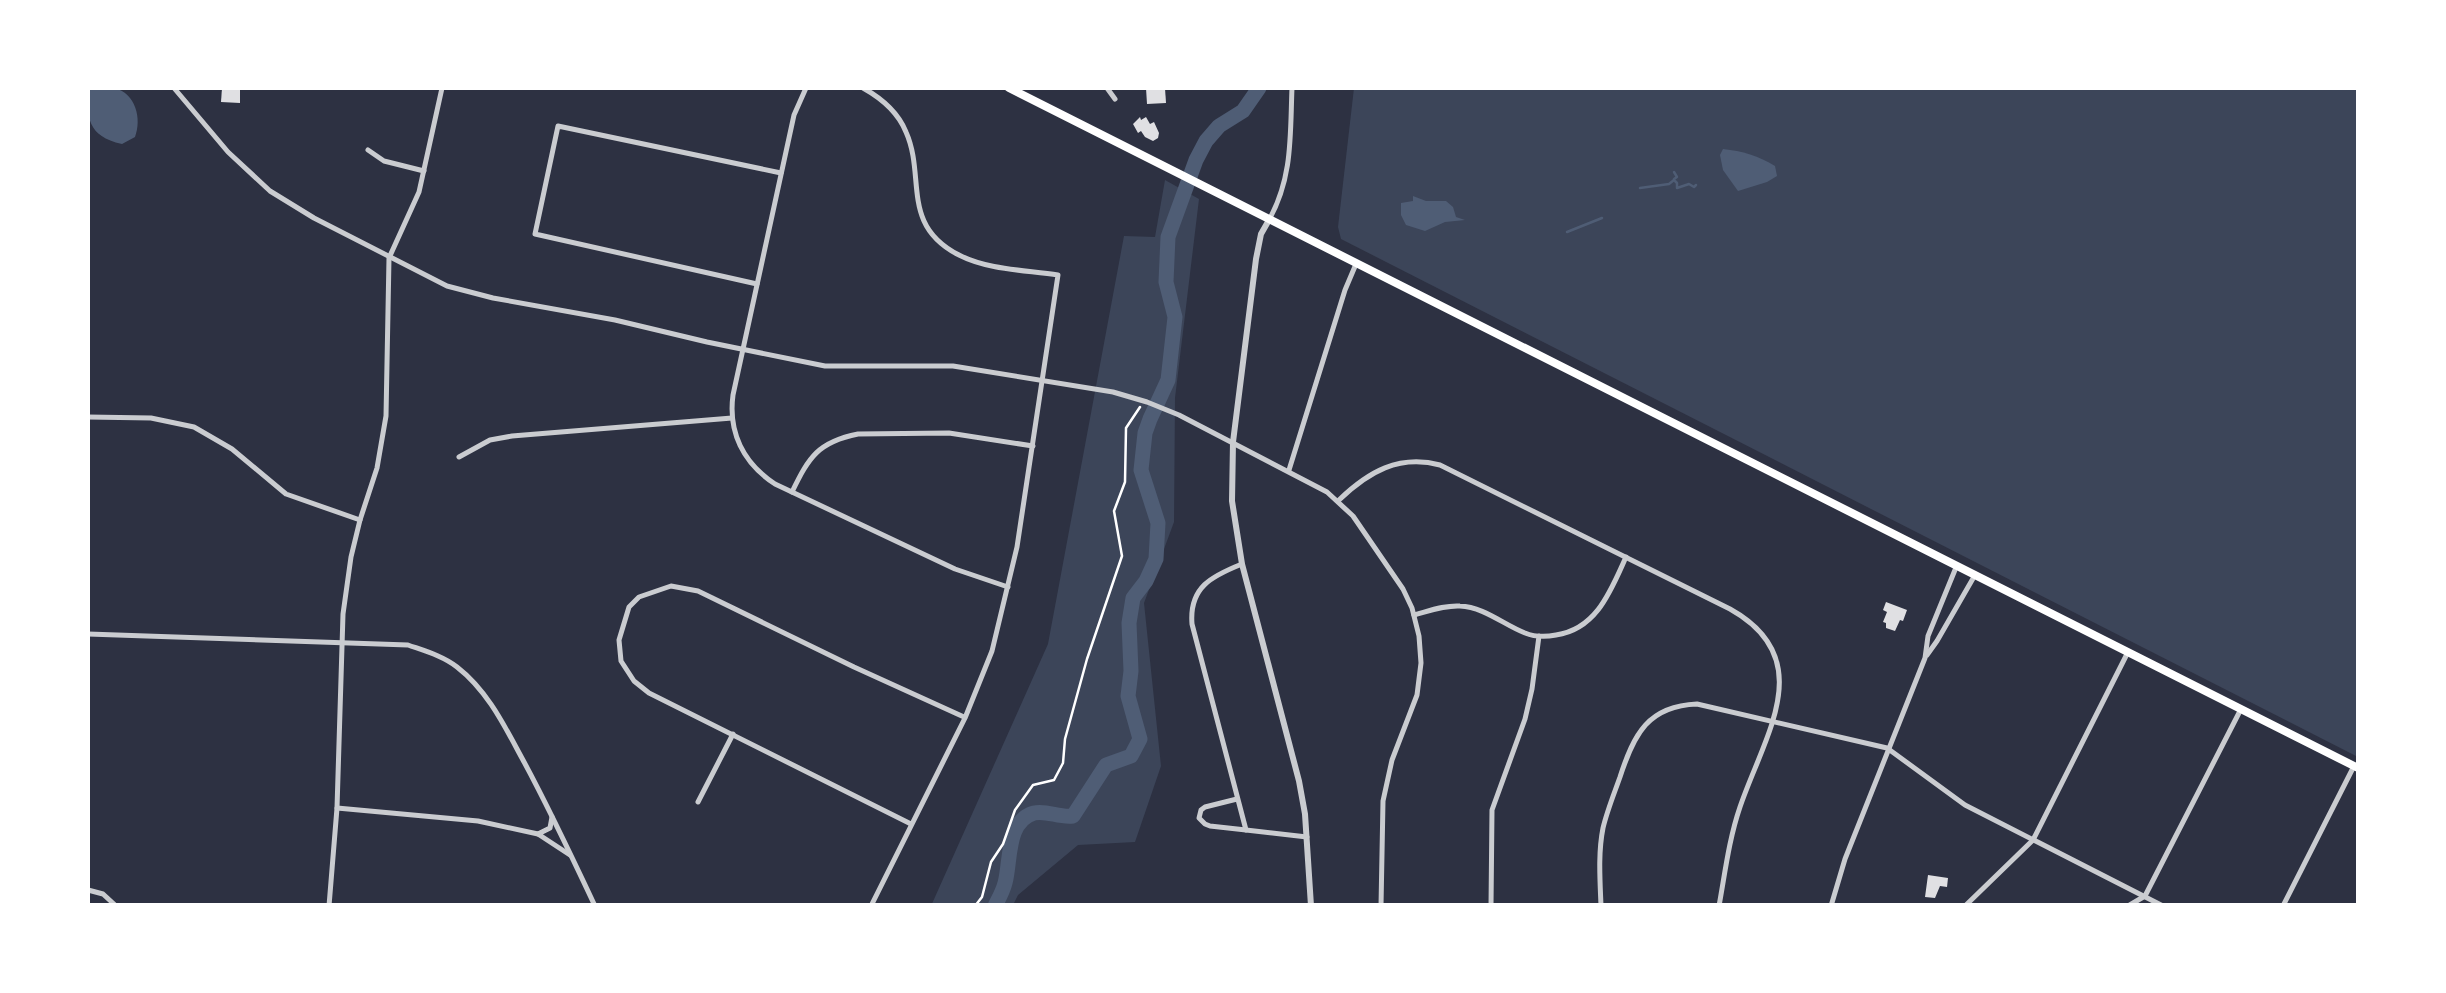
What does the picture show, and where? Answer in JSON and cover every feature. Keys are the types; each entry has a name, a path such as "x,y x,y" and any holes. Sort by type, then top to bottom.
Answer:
{"main road":[{"path":"1009,88 2356,767"}],"street":[{"path":"174,88 228,152 270,192 438,283 825,366 938,365 1113,392 1164,408 1338,500 1403,589 1414,614 1421,648 1414,706 1384,788 1382,906"},
{"path":"328,906 346,589 386,416 390,258 417,198 442,88"},
{"path":"806,88 794,115 734,394 732,418 737,441 765,478 955,568 1009,587"},
{"path":"864,88 888,105 904,127 912,152 920,211 939,240 958,255 983,263 1058,275 1009,587 992,651 965,718 870,906"},
{"path":"1107,88 1115,99"},
{"path":"1292,88 1287,177 1257,252 1233,442 1232,501 1242,564 1299,781 1311,906"},
{"path":"757,284 535,234 558,126 781,173"},
{"path":"368,150 384,161 424,170"},
{"path":"1288,471 1356,264"},
{"path":"88,416 151,418 194,427 232,449 286,494 360,520"},
{"path":"459,456 490,440 512,436 732,418"},
{"path":"792,492 812,456 845,436 950,433 1033,446"},
{"path":"1338,500 1382,468 1428,462 1462,475 1730,608 1762,632 1780,674 1779,697 1739,810 1719,906"},
{"path":"1414,614 1467,606 1526,634 1564,633 1588,621 1604,602 1626,557"},
{"path":"1242,564 1203,586 1191,614 1246,830"},
{"path":"1925,658 1928,636 1957,564"},
{"path":"1831,906 1839,874 1925,658 1975,574"},
{"path":"911,824 649,694 621,662 619,640 629,608 639,597 670,586 698,591 965,718"},
{"path":"88,634 408,646 437,655 456,666 496,712 552,814 594,906"},
{"path":"1491,906 1492,810 1525,720 1539,636"},
{"path":"1964,906 2033,840 2128,652"},
{"path":"1601,906 1604,826 1628,751 1645,724 1664,711 1688,704 1708,705 1887,748 1964,805 2164,906"},
{"path":"2128,906 2146,896 2241,709"},
{"path":"698,802 733,734"},
{"path":"2283,906 2356,767"},
{"path":"1237,799 1205,807 1200,810 1200,818 1210,826 1307,837"},
{"path":"336,808 478,822 538,834 572,856"},
{"path":"538,834 550,828 552,814"},
{"path":"88,890 102,894 116,906"}],"path":[{"path":"975,906 1015,810 1033,784 1054,780 1063,764 1065,739 1087,658 1122,556 1114,511 1125,482 1126,428 1144,404"}],"shaded area":[{"path":"111,87 128,95 137,115 135,137 122,144 96,131 89,117 88,88"},
{"path":"1354,88 2358,88 2358,757 1341,239 1338,227"},
{"path":"1723,149 1769,162 1775,166 1777,176 1738,191 1723,170"},
{"path":"1165,180 1199,199 1175,398 1174,522 1144,603 1161,766 1135,842 1078,845 1018,895 1013,905 931,906 1048,644 1124,236 1155,237"},
{"path":"1413,196 1446,201 1456,217 1465,220 1445,222 1425,231 1406,225 1401,203 1413,201"}],"building":[{"path":"222,88 240,88 240,103 221,102"},
{"path":"1146,88 1165,88 1166,103 1147,104"},
{"path":"1146,117 1150,124 1154,122 1158,138 1153,141 1141,131 1138,133 1133,124"},
{"path":"1886,602 1907,610 1895,631 1883,622"},
{"path":"1928,875 1948,878 1947,887 1940,886 1935,898 1925,897"}],"waterway":[{"path":"995,906 1004,886 1018,824 1034,813 1073,816 1106,765 1131,756 1140,739 1128,696 1129,623 1133,598 1156,559 1158,523 1141,470 1145,433 1168,380 1175,317 1166,282 1168,237 1206,141 1219,126 1243,111 1259,88"},
{"path":"1674,172 1674,179"},
{"path":"1674,180 1677,188 1696,185"},
{"path":"1640,188 1674,180"},
{"path":"1567,232 1602,218"}]}
